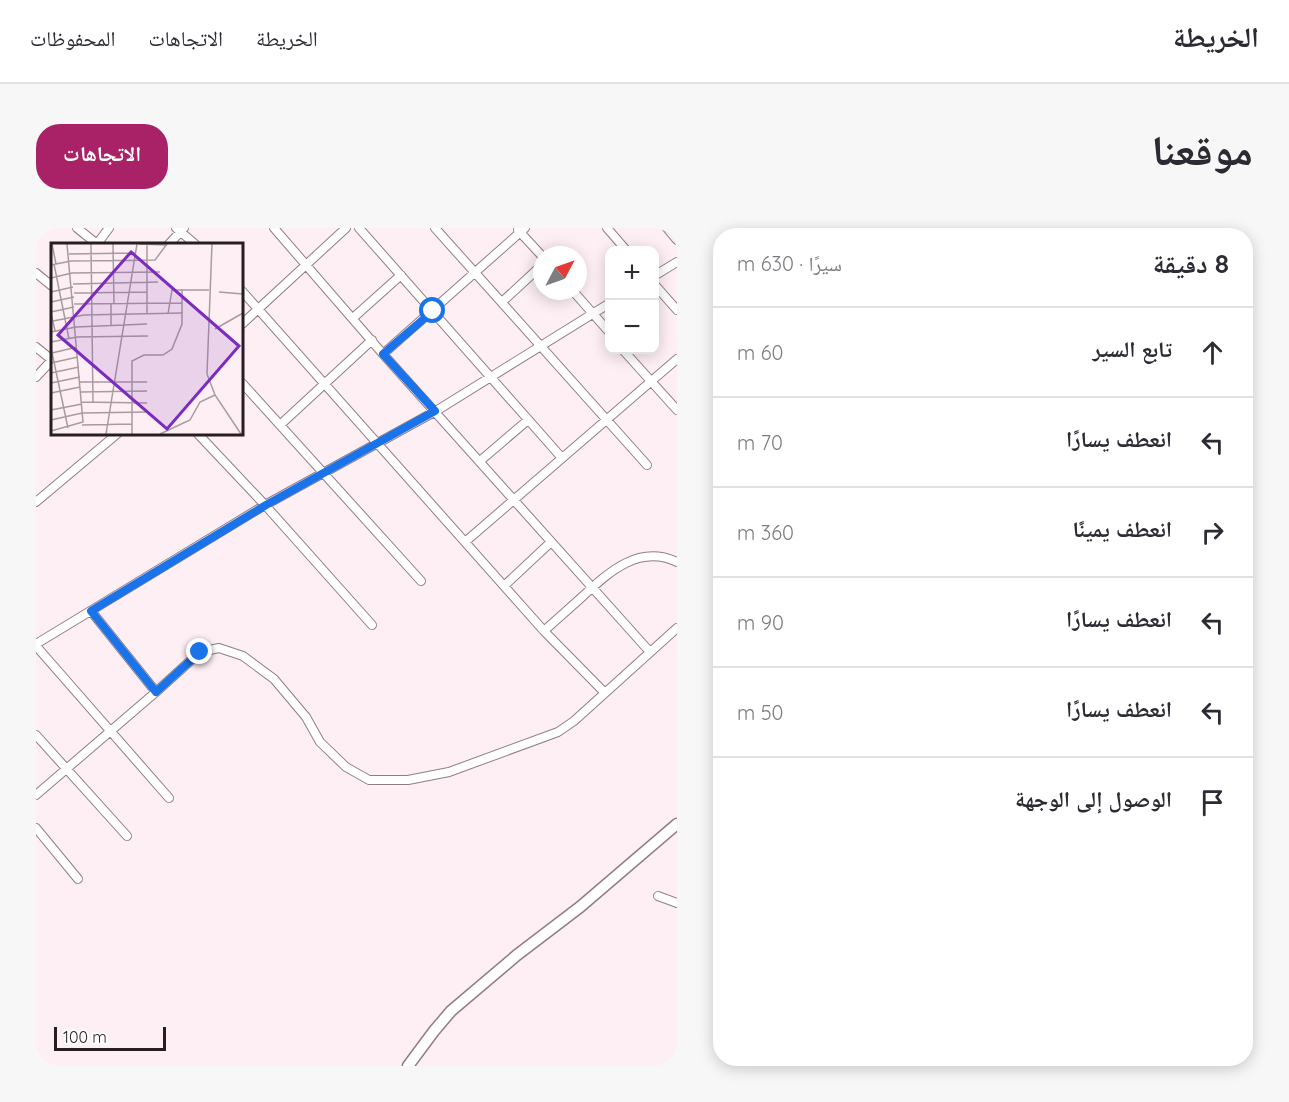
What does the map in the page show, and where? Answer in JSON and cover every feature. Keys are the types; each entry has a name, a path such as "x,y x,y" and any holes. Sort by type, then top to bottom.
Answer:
{"street":[{"path":"77,228 96,243"},
{"path":"98,243 109,228"},
{"path":"274,228 383,354 650,652"},
{"path":"243,323 346,228"},
{"path":"359,228 562,458"},
{"path":"435,228 647,465"},
{"path":"607,228 623,246"},
{"path":"667,228 677,240"},
{"path":"170,243 181,229 194,243"},
{"path":"383,354 433,311 520,229 534,246"},
{"path":"659,273 677,262"},
{"path":"36,273 51,285"},
{"path":"502,302 533,273"},
{"path":"353,318 401,274"},
{"path":"659,290 677,310"},
{"path":"243,292 544,631 605,693"},
{"path":"581,300 605,328"},
{"path":"168,798 36,645 266,505 435,411 605,305"},
{"path":"280,424 372,340"},
{"path":"36,347 51,359"},
{"path":"627,354 677,410"},
{"path":"465,542 677,359"},
{"path":"36,377 51,361"},
{"path":"243,384 422,580"},
{"path":"480,461 528,420"},
{"path":"36,502 116,435"},
{"path":"199,435 266,505 372,625"},
{"path":"504,586 551,542"},
{"path":"544,631 593,586 615,568 630,560 656,556 677,562"},
{"path":"91,611 156,692"},
{"path":"36,795 111,732 200,652 219,648 243,656 274,680 306,717 320,742 346,767 369,780 408,780 449,772 558,732 574,721 677,628"},
{"path":"36,735 127,836"},
{"path":"408,1066 434,1031 470,994 580,907 677,824"},
{"path":"36,828 78,879"},
{"path":"658,896 677,903"}],"route":[{"path":"200,652 156,692 91,611 266,505 435,411 383,354 433,311"}]}
